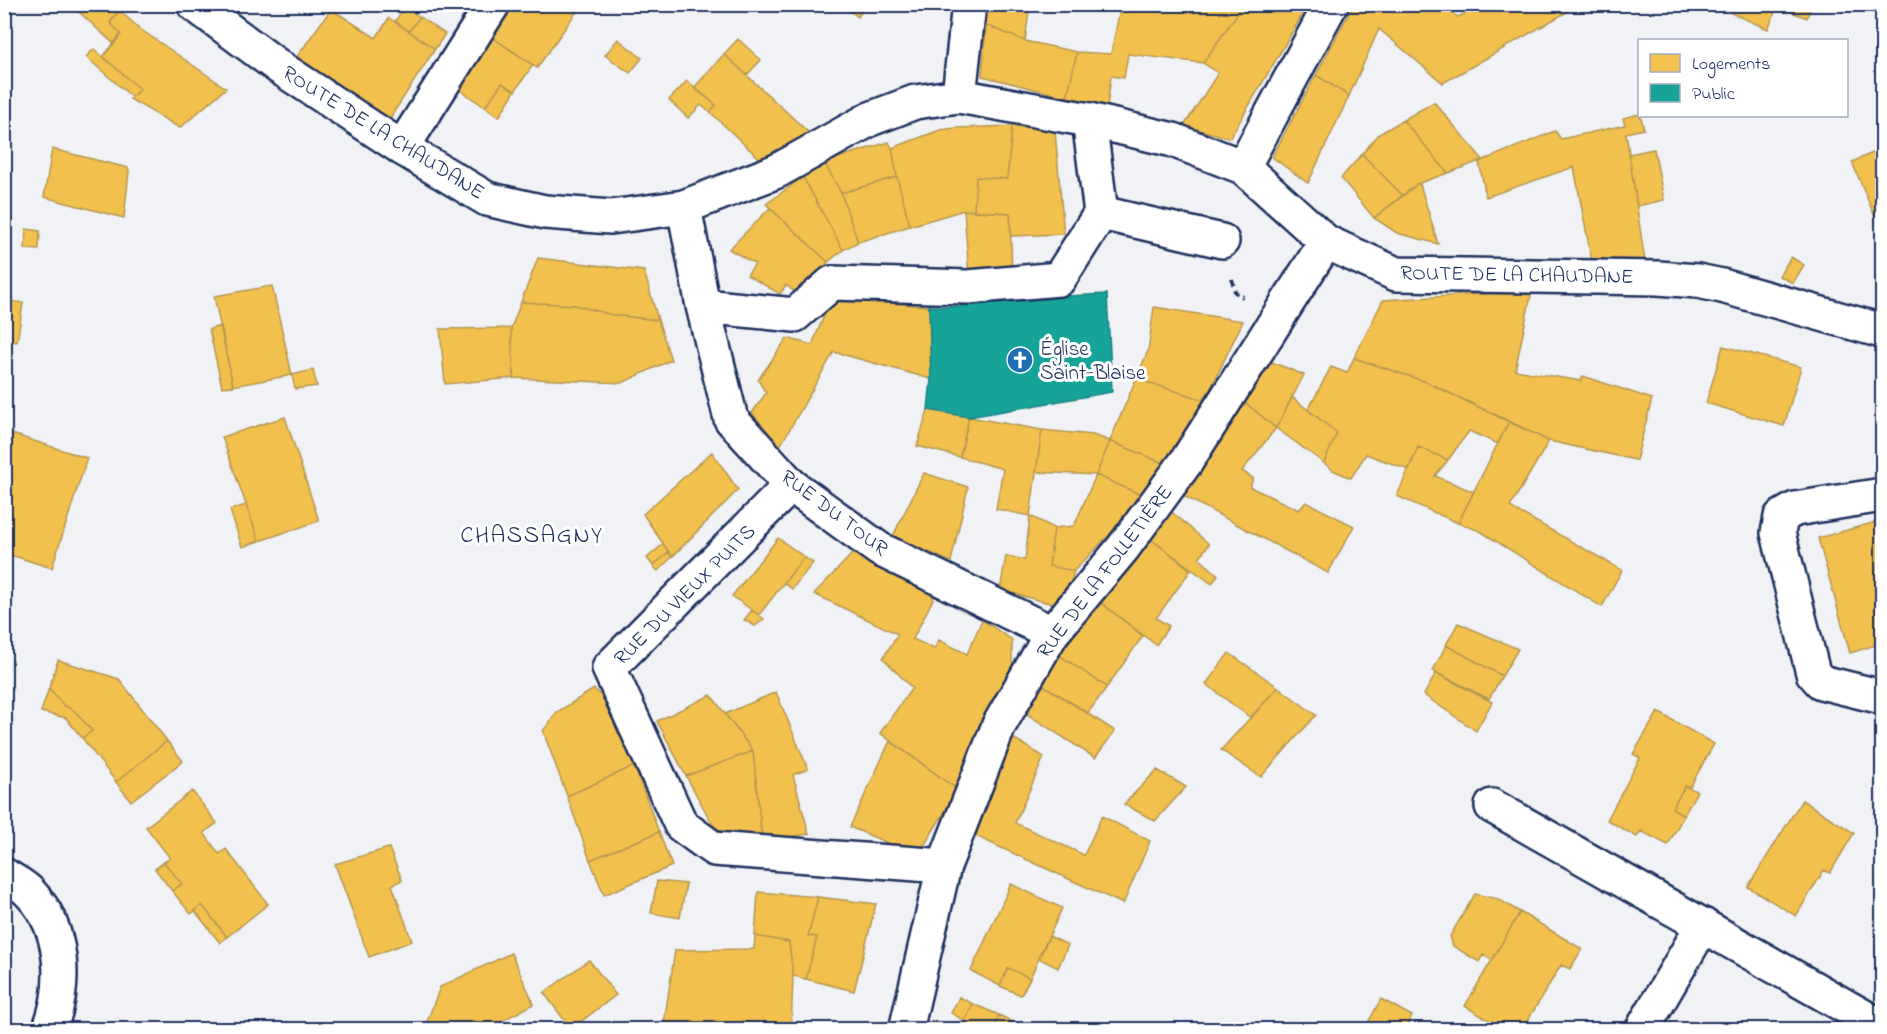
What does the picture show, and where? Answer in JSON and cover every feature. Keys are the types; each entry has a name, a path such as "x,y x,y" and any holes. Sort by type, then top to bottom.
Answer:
{"street":[{"name":"ROUTE DE LA CHAUDANE","path":"194,4 279,67 402,148 487,199 545,212 610,217 684,207 777,171 870,119 915,102 959,96 1089,120 1173,140 1243,167 1326,242 1396,274 1658,278 1698,281 1882,331"},
{"path":"402,148 493,4"},
{"path":"959,96 969,4"},
{"path":"1243,167 1331,4"},
{"path":"703,306 795,315 832,283 968,287 1059,279 1101,213 1089,120"},
{"name":"RUE DU TOUR","path":"684,207 703,306 730,419 791,485 879,549 1052,633"},
{"path":"1101,213 1222,241"},
{"name":"RUE DE LA FOLLETIÈRE","path":"906,1029 944,866 999,725 1052,633 1123,548 1186,462 1326,242"},
{"name":"RUE DU VIEUX PUITS","path":"791,485 609,668 681,825 714,849 944,866"},
{"path":"1882,495 1794,509 1781,517 1778,533 1813,673 1821,682 1882,697"},
{"path":"1492,806 1882,1027"},
{"path":"4,875 30,892 48,916 58,945 61,981 49,1029"},
{"path":"1642,1029 1703,925"}],"building: Logements":[{"path":"85,4 113,4 119,10 110,23 121,34 114,44 79,12"},
{"path":"505,4 576,4 580,7 537,68 486,33"},
{"path":"840,4 866,4 858,17"},
{"path":"986,4 1030,4 1025,41 986,25"},
{"path":"1121,4 1156,4 1167,7 1169,4 1244,4 1203,63 1128,54 1124,78 1111,76 1107,107 1067,97 1077,52 1111,54"},
{"path":"1244,4 1289,4 1304,12 1230,138 1184,126 1218,73 1203,63"},
{"path":"1354,4 1440,4 1458,17 1485,4 1581,4 1443,83 1379,29 1349,96 1316,75"},
{"path":"1733,4 1771,4 1777,7 1768,29 1731,13"},
{"path":"1771,4 1812,4 1807,18"},
{"path":"405,7 420,17 409,31 395,21"},
{"path":"331,9 376,38 389,18 435,49 390,118 351,96 296,58"},
{"path":"119,10 140,29 226,88 180,128 130,99 140,89 103,57 121,34 110,23"},
{"path":"420,17 445,34 435,49 409,31"},
{"path":"986,25 1025,41 1077,52 1067,97 982,76"},
{"path":"486,33 533,65 515,91 502,83 485,107 451,84"},
{"path":"618,39 642,58 630,73 605,55"},
{"path":"738,39 761,60 747,75 724,54"},
{"path":"94,49 140,89 132,97 86,57"},
{"path":"724,54 809,133 764,162 749,149 710,112 716,105 694,88"},
{"path":"1316,75 1349,96 1308,183 1272,157"},
{"path":"687,81 716,105 710,112 701,105 688,118 669,100"},
{"path":"502,83 515,91 499,117 485,107"},
{"path":"1434,102 1483,160 1448,173 1403,120"},
{"path":"1638,114 1644,129 1626,133 1645,262 1592,262 1574,167 1486,197 1479,162 1555,131 1561,139 1625,125 1623,118"},
{"path":"1403,120 1448,173 1417,184 1403,196 1362,154 1379,134"},
{"path":"1012,126 1007,179 976,177 974,211 964,210 910,226 892,148 940,130"},
{"path":"1012,126 1055,131 1064,234 1011,236 1010,213 974,211 976,177 1007,179"},
{"path":"889,142 897,177 841,193 824,162"},
{"path":"52,149 128,168 124,218 44,197"},
{"path":"1654,149 1664,200 1637,206 1629,154"},
{"path":"1882,149 1882,213 1875,217 1852,162"},
{"path":"1362,154 1403,196 1374,218 1341,178"},
{"path":"824,162 841,193 858,242 843,250 803,177"},
{"path":"803,177 843,250 828,262 766,204"},
{"path":"897,177 910,226 858,242 841,193"},
{"path":"1420,184 1438,244 1397,233 1374,218"},
{"path":"770,208 828,262 802,298 786,285 780,294 747,275 755,264 729,249"},
{"path":"964,210 1010,213 1012,274 969,276"},
{"path":"26,229 40,231 39,250 25,249"},
{"path":"1791,257 1804,265 1793,283 1779,276"},
{"path":"538,258 644,271 658,320 612,315 575,305 521,302"},
{"path":"272,286 292,375 233,386 214,296"},
{"path":"1532,291 1515,370 1581,381 1583,376 1652,399 1636,460 1549,441 1424,381 1354,358 1383,300"},
{"path":"831,299 929,306 931,379 834,352 780,446 752,413 766,393 758,380 787,338 812,345"},
{"path":"4,300 23,303 17,342 4,340"},
{"path":"521,302 575,305 612,315 658,320 671,360 622,383 514,378 511,328"},
{"path":"1154,307 1243,321 1205,400 1136,379 1148,351"},
{"path":"221,326 233,386 222,387 209,329"},
{"path":"511,328 514,378 445,384 440,329"},
{"path":"1723,346 1801,367 1784,426 1706,403"},
{"path":"1354,358 1424,381 1509,421 1498,444 1469,431 1448,460 1418,447 1409,470 1366,454 1351,478 1333,470 1324,463 1337,433 1308,410 1331,367 1347,373"},
{"path":"1269,361 1304,375 1276,428 1242,400"},
{"path":"313,370 317,386 295,389 292,375"},
{"path":"1136,379 1205,400 1170,466 1110,441"},
{"path":"1292,397 1337,433 1324,463 1276,428"},
{"path":"1242,400 1276,428 1242,471 1253,478 1250,487 1299,510 1306,502 1354,526 1328,573 1178,493"},
{"path":"928,410 969,417 960,457 917,446"},
{"path":"285,417 319,521 259,541 222,437"},
{"path":"969,417 1042,430 1030,516 996,509 1003,469 960,457"},
{"path":"1509,421 1549,441 1510,507 1622,570 1602,607 1480,531 1458,523"},
{"path":"1042,430 1093,435 1110,441 1096,475 1036,472"},
{"path":"4,432 12,434 4,459"},
{"path":"12,434 87,458 52,568 4,553 4,459"},
{"path":"1110,441 1170,466 1146,497 1096,475"},
{"path":"1418,447 1448,460 1435,476 1474,492 1458,523 1397,496"},
{"path":"712,452 738,490 672,557 643,514"},
{"path":"924,473 968,487 951,562 893,536"},
{"path":"1096,475 1146,497 1074,571 1049,566 1054,528 1074,526"},
{"path":"246,505 259,541 242,547 230,510"},
{"path":"1167,508 1209,544 1199,558 1218,575 1212,584 1148,537"},
{"path":"1030,516 1054,528 1049,566 1074,571 1064,607 1000,590 1006,556 1025,560"},
{"path":"1880,521 1882,530 1882,643 1850,653 1818,538"},
{"path":"1148,537 1191,570 1156,618 1169,626 1156,645 1100,602"},
{"path":"778,538 804,557 759,615 732,596"},
{"path":"663,544 669,552 653,566 647,558"},
{"path":"856,550 937,591 913,639 934,649 939,640 967,654 982,620 1012,640 1012,682 958,790 880,733 912,688 883,658 898,634 814,594"},
{"path":"669,552 672,557 658,571 653,566"},
{"path":"804,557 813,563 792,589 784,583"},
{"path":"1100,602 1143,636 1107,687 1059,655"},
{"path":"752,610 764,619 755,626 744,620"},
{"path":"1458,623 1518,649 1502,676 1446,645"},
{"path":"1446,645 1502,676 1489,699 1433,671"},
{"path":"1229,653 1278,687 1251,718 1206,684"},
{"path":"1059,655 1107,687 1088,713 1040,683"},
{"path":"58,660 119,679 167,741 116,782 82,738 92,731 75,711 63,705 49,688"},
{"path":"1436,673 1492,702 1476,731 1424,695"},
{"path":"1040,683 1115,731 1095,758 1024,712"},
{"path":"1278,687 1316,715 1261,777 1221,750"},
{"path":"49,688 63,705 75,711 92,731 82,738 66,718 41,712"},
{"path":"594,689 611,705 634,766 567,796 543,731 557,712"},
{"path":"776,692 808,769 793,775 809,834 762,841 753,751 725,714"},
{"path":"711,695 753,751 686,776 657,721"},
{"path":"1658,712 1714,744 1690,787 1685,786 1672,808 1684,815 1668,845 1641,831 1637,837 1607,820 1640,758 1633,754"},
{"path":"1011,737 1044,757 1015,823 1084,855 1102,816 1150,841 1123,904 969,833"},
{"path":"167,741 183,761 131,801 116,782"},
{"path":"890,741 958,790 922,849 904,850 850,827"},
{"path":"753,751 762,841 733,840 713,825 686,776"},
{"path":"634,766 659,832 590,860 567,796"},
{"path":"1157,770 1186,787 1155,821 1124,804"},
{"path":"1685,786 1697,791 1684,815 1672,808"},
{"path":"192,791 217,823 204,833 219,854 226,849 268,904 227,937 202,905 191,914 172,891 182,884 164,862 170,858 146,827"},
{"path":"1802,800 1854,833 1830,873 1824,870 1796,916 1748,887"},
{"path":"659,832 672,866 604,895 590,860"},
{"path":"389,848 402,880 392,885 412,941 369,957 335,864"},
{"path":"164,862 182,884 172,891 155,869"},
{"path":"657,881 686,884 680,918 651,913"},
{"path":"1011,884 1062,908 1030,978 1008,968 1000,986 971,971"},
{"path":"758,892 818,897 808,936 817,937 806,979 793,976 789,942 755,936"},
{"path":"1475,894 1498,899 1520,912 1492,960 1483,955 1479,962 1453,946 1450,936"},
{"path":"818,897 876,904 854,991 806,979 817,937 808,936"},
{"path":"202,905 227,937 220,943 195,911"},
{"path":"1520,912 1582,949 1570,969 1561,965 1522,1030 1505,1030 1465,1006"},
{"path":"755,936 789,942 793,976 791,1030 767,1030 767,1026 742,1021 740,1030 663,1030 675,950 754,949"},
{"path":"1049,936 1068,945 1058,968 1038,958"},
{"path":"511,953 534,1004 485,1030 424,1030 440,987"},
{"path":"589,960 616,995 571,1029 544,993"},
{"path":"1008,968 1030,978 1021,995 1000,986"},
{"path":"959,997 973,1004 965,1021 951,1013"},
{"path":"1381,999 1412,1016 1404,1030 1364,1030"},
{"path":"973,1004 999,1015 993,1030 961,1030"},
{"path":"999,1015 1021,1026 1019,1030 993,1030"}],"building: Public":[{"name":"Église Saint-Blaise","path":"1107,294 1112,392 969,417 928,410 931,379 929,306 961,307 962,301"}],"place":[{"name":"Église Saint-Blaise","path":"1020,360"}],"district":[{"name":"CHASSAGNY","path":"532,534"}]}
